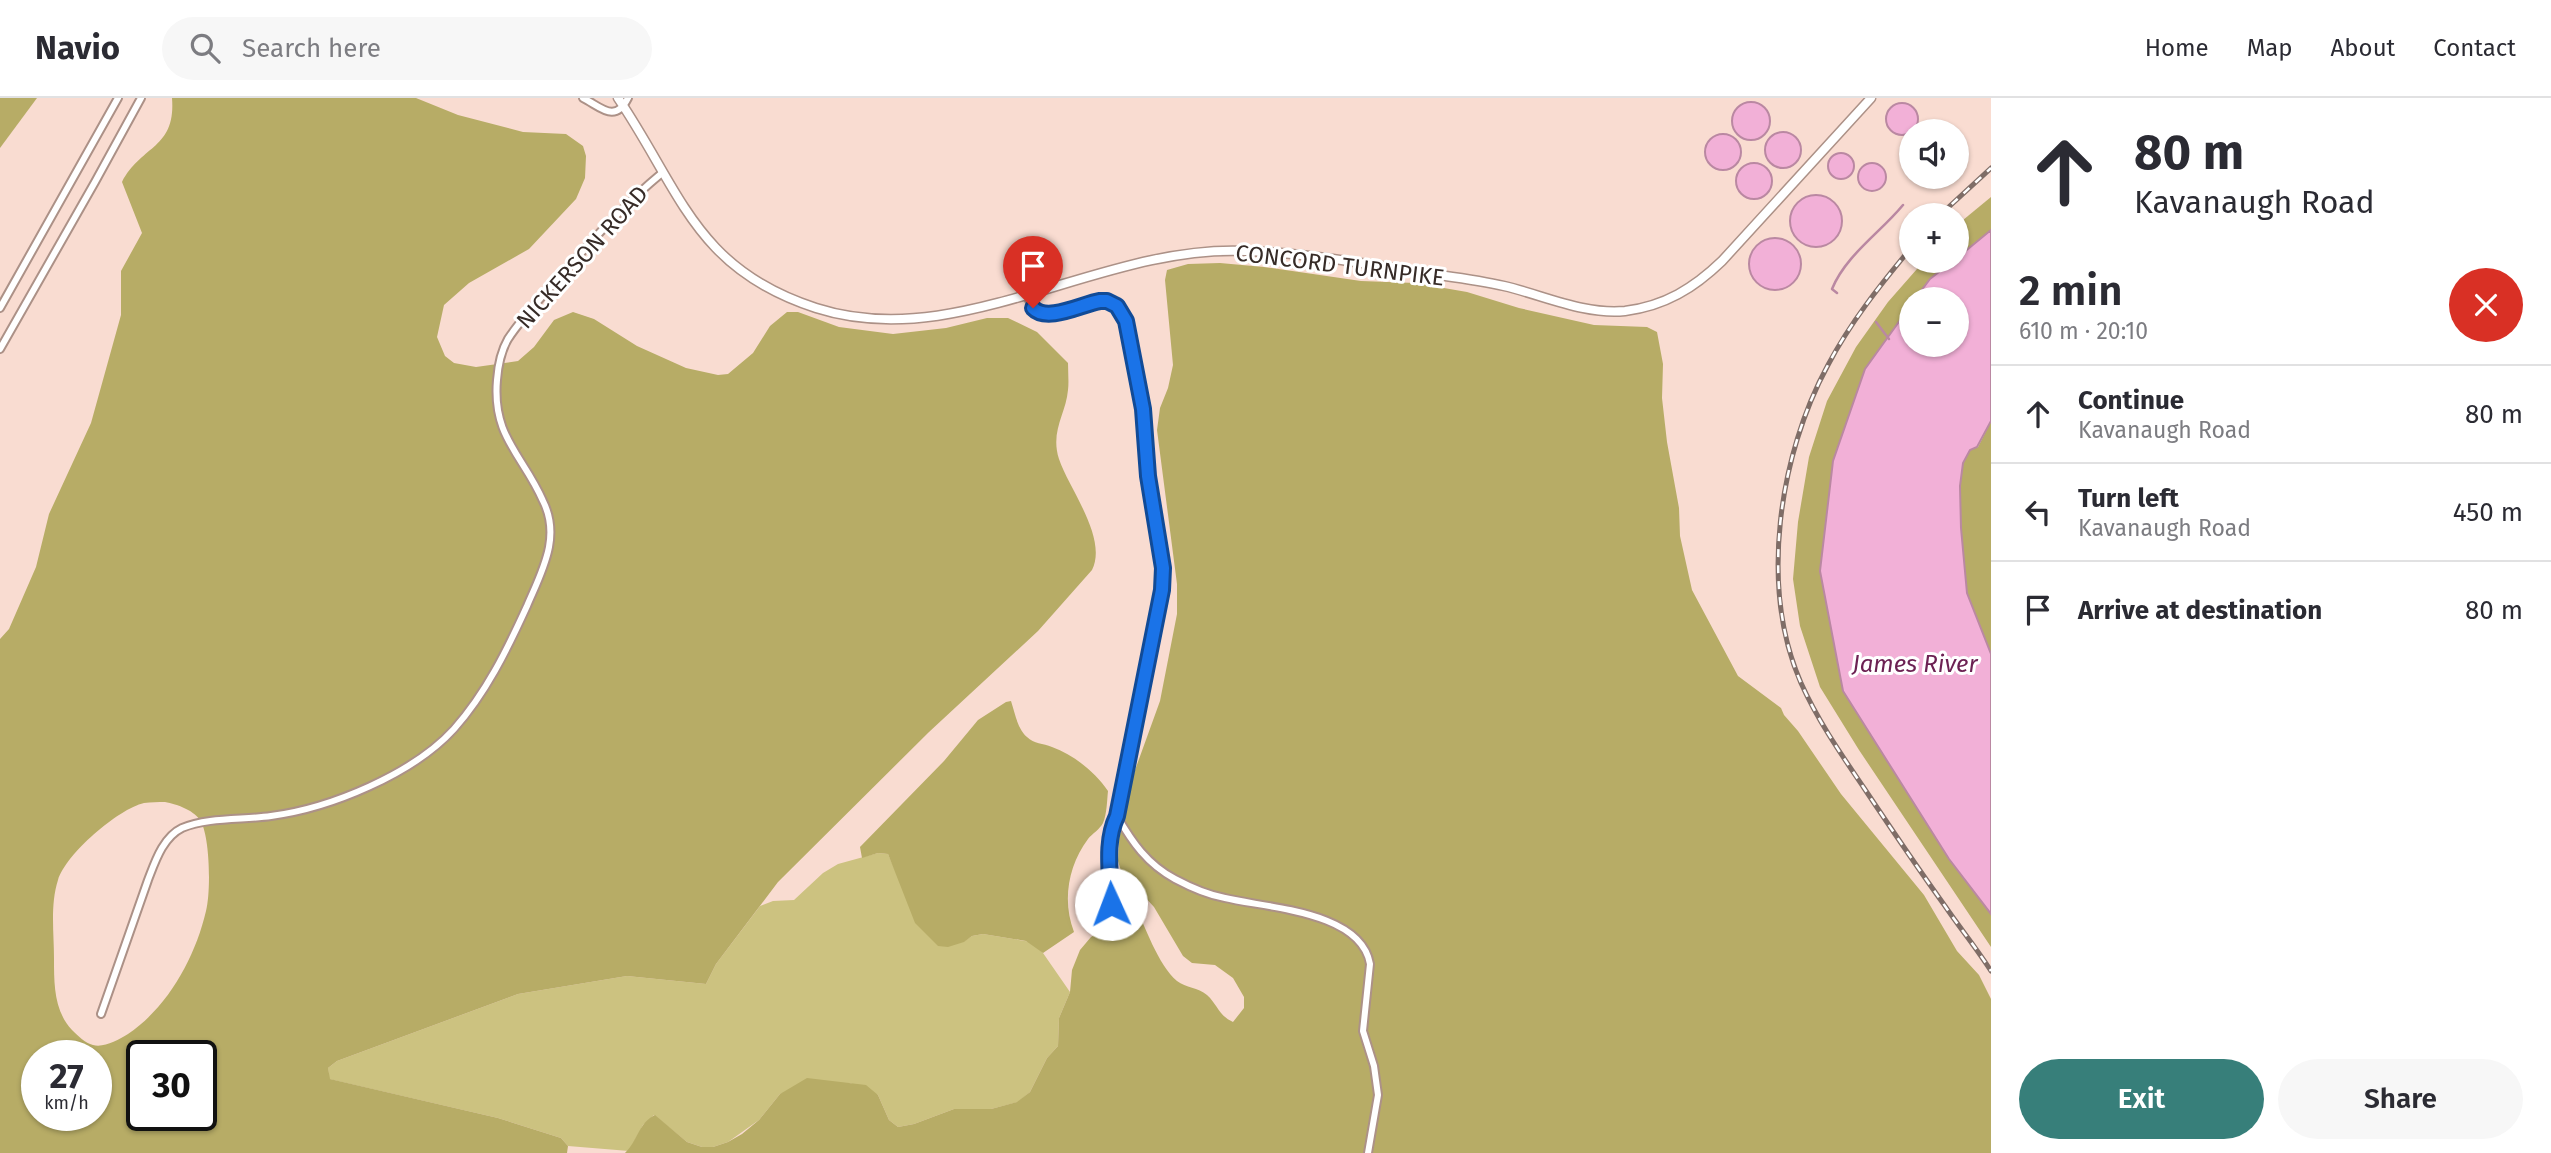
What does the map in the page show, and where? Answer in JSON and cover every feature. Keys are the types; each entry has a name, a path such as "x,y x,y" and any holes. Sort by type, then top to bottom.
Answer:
{"street":[{"path":"0,308 118,98"},
{"path":"0,349 141,98"},
{"path":"583,98 606,112 617,111 626,102"},
{"name":"CONCORD TURNPIKE","path":"618,98 626,102 662,173 695,226 726,259 765,287 817,309 865,319 921,319 942,316 1093,273 1155,259 1241,250 1344,260 1502,286 1602,311 1638,309 1667,300 1703,279 1871,98"},
{"name":"NICKERSON ROAD","path":"101,1014 148,880 157,859 175,833 200,823 297,811 373,784 435,747 456,727 478,697 511,641 537,583 546,559 551,533 543,500 512,451 502,428 497,383 505,347 514,331 574,261 644,188 662,173"},
{"path":"1026,294 1033,308 1042,314 1100,301 1117,306 1126,321 1143,409 1148,476 1163,568 1162,590 1110,841 1111,904"},
{"path":"1117,816 1142,855 1173,878 1221,898 1312,916 1349,933 1363,945 1370,964 1363,1031 1374,1066 1378,1095 1368,1153"}],"shaded area":[{"path":"0,98 37,98 0,148"},
{"path":"172,98 416,98 458,115 523,132 566,134 583,146 586,156 585,178 576,199 529,249 469,283 444,305 437,337 445,356 454,363 476,367 518,361 534,347 554,320 573,312 594,319 637,346 686,368 718,375 728,374 753,353 770,326 787,312 798,312 839,327 893,334 946,328 987,318 1008,318 1037,332 1068,363 1067,399 1057,431 1057,449 1064,471 1091,529 1096,557 1092,570 1038,631 929,732 778,882 716,964 706,984 627,976 518,994 337,1061 328,1068 330,1079 498,1118 561,1138 568,1146 567,1153 0,1153 0,639 9,629 36,567 49,514 91,423 121,315 121,271 142,233 122,182 138,160 156,145 169,127","holes":["165,802 180,806 199,818 204,830 208,852 208,902 195,946 178,980 156,1010 142,1023 112,1042 112,1131 21,1131 21,1040 83,1040 66,1023 56,997 54,899 63,869 94,834 133,807 144,803"]},
{"path":"1991,197 1991,230 1969,248 1969,215"},
{"path":"1220,263 1361,281 1415,283 1467,292 1519,308 1594,325 1647,327 1657,332 1663,364 1662,398 1667,442 1679,508 1680,536 1692,590 1738,676 1781,708 1841,794 1924,895 1957,951 1979,975 1991,999 1991,1153 625,1153 645,1122 655,1115 687,1142 713,1147 728,1142 759,1120 780,1094 807,1078 866,1085 878,1095 889,1120 898,1127 954,1109 991,1109 1017,1102 1030,1092 1047,1058 1058,1046 1059,1018 1070,992 1072,970 1080,950 1091,937 1118,920 1125,899 1134,903 1158,955 1177,981 1203,992 1224,1016 1233,1022 1244,1008 1244,997 1233,978 1215,965 1192,963 1183,956 1154,907 1121,871 1118,861 1119,839 1130,784 1160,701 1177,614 1177,584 1157,430 1160,408 1173,365 1165,280 1167,270 1188,264"},
{"path":"1913,273 1938,273 1924,287 1901,287"},
{"path":"1899,289 1899,322 1865,369 1843,691 1949,859 1991,914 1991,947 1820,687 1800,626 1793,579 1798,522 1809,457 1827,401 1856,347"},
{"path":"1991,421 1991,654 1967,593 1960,486 1963,463 1970,450 1978,447"},
{"path":"1011,701 1019,725 1027,737 1076,759 1108,791 1103,823 1081,849 1069,884 1068,908 1074,932 1043,953 1026,941 983,934 948,947 938,946 915,923 888,854 878,853 862,858 860,847 944,761 978,720"},
{"path":"878,853 888,854 902,886 963,942 972,936 983,934 1031,942 1043,953 1070,992 1059,1018 1058,1046 1047,1058 1030,1092 1018,1102 991,1109 954,1109 898,1127 889,1120 878,1095 850,1083 834,1082 780,1094 759,1120 728,1142 713,1147 687,1142 654,1115 643,1125 629,1151 568,1146 561,1138 498,1118 329,1079 328,1068 337,1061 518,994 627,976 706,984 716,964 760,906 773,901 794,900 823,873 838,864"}],"water":[{"path":"1751,102 1764,108 1770,121 1764,134 1751,140 1738,134 1732,121 1738,108"},
{"path":"1908,104 1914,107 1918,119 1899,119 1899,134 1890,131 1886,119 1890,107"},
{"path":"1783,132 1796,137 1801,150 1796,163 1783,168 1770,163 1765,150 1770,137"},
{"path":"1723,134 1736,139 1741,152 1736,165 1723,170 1710,165 1705,152 1710,139"},
{"path":"1841,153 1850,157 1854,166 1850,175 1841,179 1832,175 1828,166 1832,157"},
{"path":"1754,163 1767,168 1772,181 1767,194 1754,199 1741,194 1736,181 1741,168"},
{"path":"1872,163 1882,167 1886,177 1882,187 1872,191 1862,187 1858,177 1862,167"},
{"path":"1816,195 1826,197 1834,203 1840,211 1840,231 1834,239 1826,245 1816,247 1806,245 1798,239 1792,231 1790,221 1792,211 1798,203 1806,197"},
{"name":"James River","path":"1991,230 1991,421 1977,447 1970,450 1963,463 1960,486 1967,593 1991,654 1991,914 1949,859 1843,691 1820,571 1833,461 1865,369 1899,322 1899,357 1969,357 1969,287 1924,287 1938,273 1969,273 1969,248"},
{"path":"1775,238 1785,240 1793,246 1799,254 1799,274 1793,282 1785,288 1775,290 1765,288 1757,282 1751,274 1749,264 1751,254 1757,246 1765,240"}],"waterway":[{"path":"1837,293 1832,289 1846,265 1899,209"},
{"path":"1876,322 1889,339"}],"railway":[{"path":"1953,203 1991,168"},
{"path":"1899,263 1856,319 1828,365 1797,439 1780,522 1778,564 1781,605 1788,645 1801,683 1822,724 1991,971"}],"route":[{"path":"1033,308 1042,314 1049,314 1100,301 1117,306 1126,321 1143,409 1148,476 1163,568 1162,590 1117,816 1112,828 1109,859 1111,904"}]}
